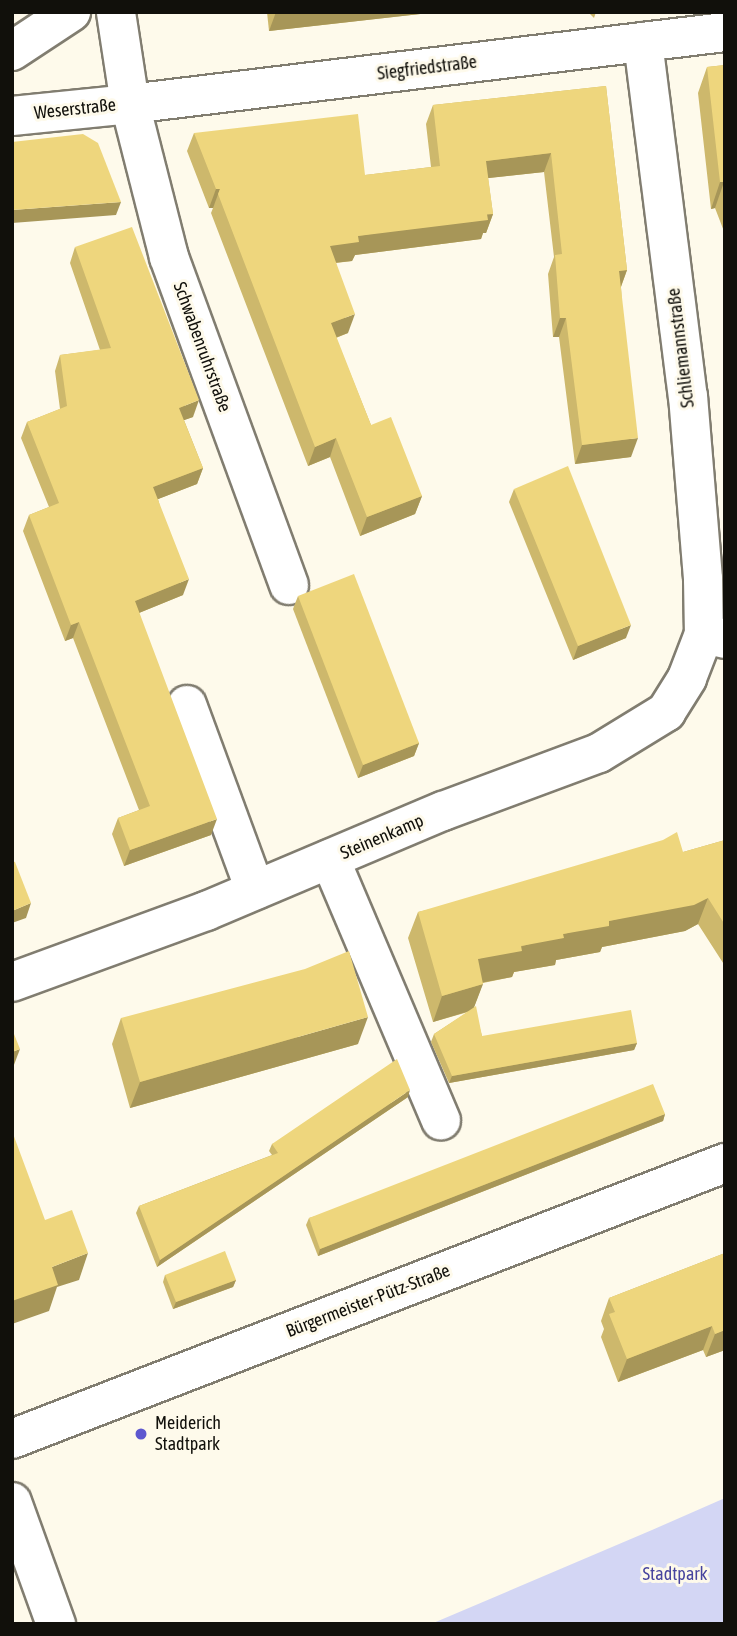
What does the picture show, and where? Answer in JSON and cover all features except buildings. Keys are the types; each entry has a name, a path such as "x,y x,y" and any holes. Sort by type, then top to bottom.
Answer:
{"street":[{"path":"12,51 71,12"},
{"name":"Weserstraße","path":"12,116 130,104 116,12"},
{"name":"Siegfriedstraße","path":"130,104 725,32"},
{"name":"Schliemannstraße","path":"643,42 688,396 703,579 714,637"},
{"name":"Schwabenruhrstraße","path":"130,104 169,257 289,585"},
{"name":"Steinenkamp","path":"12,982 256,890 599,753 666,712 714,637"},
{"path":"187,705 256,890"},
{"path":"330,859 441,1120"},
{"name":"Bürgermeister-Pütz-Straße","path":"12,1439 725,1163"},
{"path":"12,1502 57,1624"}],"green space":[{"name":"Stadtpark","path":"725,1498 725,1624 431,1624 652,1530"}],"place":[{"name":"Meiderich Stadtpark","path":"141,1434"}]}
